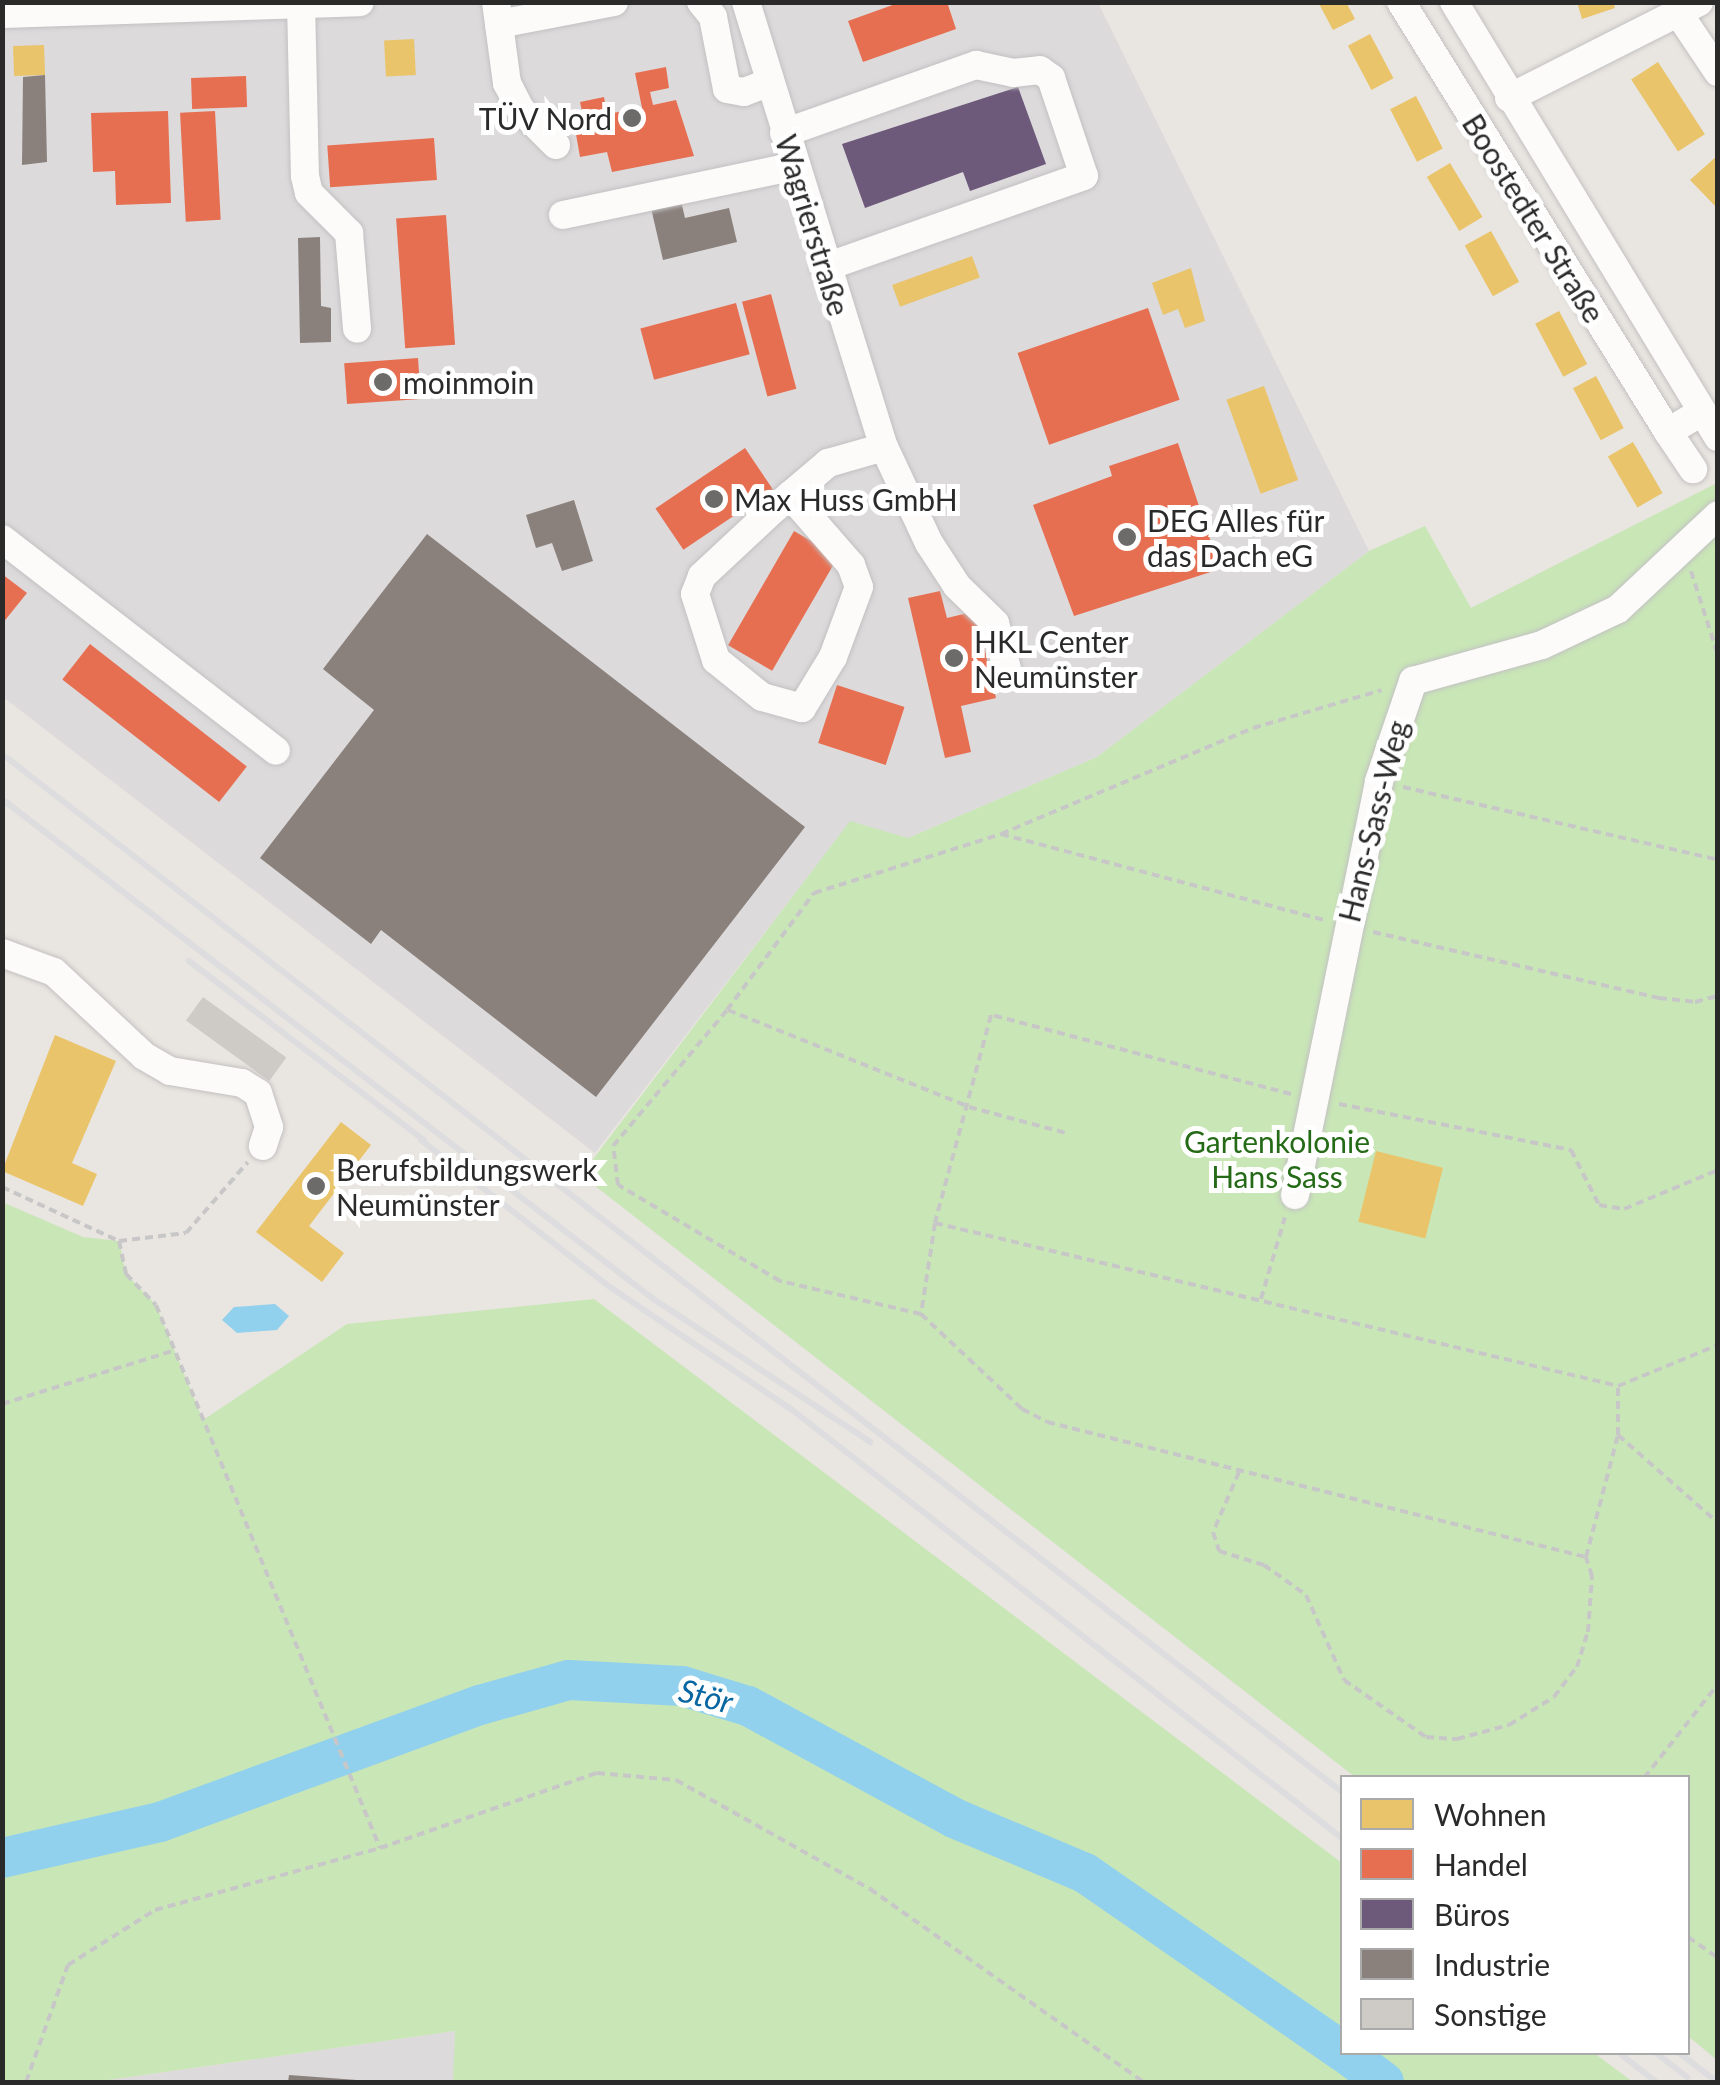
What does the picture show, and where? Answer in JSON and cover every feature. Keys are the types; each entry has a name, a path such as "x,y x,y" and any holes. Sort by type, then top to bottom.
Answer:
{"street":[{"path":"2,14 360,2"},
{"path":"556,145 520,108 506,83 497,13 614,2"},
{"path":"701,2 713,17 727,89 744,92 770,82"},
{"name":"Wagrierstraße","path":"746,2 824,266 884,448 929,543 957,586 994,623 1008,672"},
{"name":"Boostedter Straße","path":"1402,2 1693,470"},
{"name":"Boostedter Straße","path":"1454,2 1718,437"},
{"path":"301,4 305,176 308,193 349,233 357,329"},
{"path":"1509,98 1689,8 1718,72"},
{"path":"784,133 976,65 1013,73 1040,70 1050,78 1084,176 824,266"},
{"path":"563,216 795,166"},
{"path":"1668,432 1701,412"},
{"path":"790,495 851,565 859,587 833,657 802,708 762,697 716,660 695,594 702,576 790,495 828,464 884,448"},
{"name":"Hans-Sass-Weg","path":"1295,1195 1379,781 1413,681 1542,645 1618,609 1718,514"},
{"path":"2,540 276,751"},
{"path":"2,954 54,972 144,1056 170,1071 242,1082 258,1093 269,1127 263,1146"}],"path":[{"path":"1686,547 1718,655"},
{"path":"1413,681 1253,728 1001,834 814,893 728,1010 613,1146 618,1185 780,1281 921,1314 1022,1408 1048,1422 1586,1556"},
{"path":"1379,781 1718,860"},
{"path":"728,1010 969,1108 1066,1133"},
{"path":"921,1314 935,1224 991,1015 1312,1099 1571,1150 1599,1205 1624,1209 1718,1170"},
{"path":"2,1187 119,1240 186,1233 263,1146"},
{"path":"1261,1299 1295,1195"},
{"path":"935,1224 1618,1386 1718,1345"},
{"path":"119,1240 126,1274 156,1305 172,1352 380,1848"},
{"path":"2,1404 172,1352"},
{"path":"1239,1471 1213,1532 1219,1550 1264,1564 1306,1595 1344,1680 1426,1737 1457,1739 1509,1724 1554,1697 1577,1667 1588,1632 1592,1576 1586,1556 1618,1435 1618,1386"},
{"path":"1618,1435 1716,1520"},
{"path":"1646,1775 1718,1684"},
{"path":"26,2082 68,1966 155,1910 380,1848 597,1774 676,1780 870,1889 1144,2082"},
{"path":"1690,1937 1718,1958"}],"shaded area":[{"path":"2,3 1098,3 1369,551 1097,757 908,838 850,822 595,1153 3,697"},
{"path":"456,2031 453,2082 94,2082"}],"green space":[{"name":"Gartenkolonie Hans Sass","path":"1717,483 1717,2060 1690,2038 1690,1775 1352,1775 581,1175 850,821 908,838 1097,757 1369,551 1425,526 1471,608"},
{"path":"2,1202 83,1237 119,1241 126,1274 156,1305 203,1420 347,1324 594,1299 1340,1861 1340,2055 1597,2055 1633,2082 453,2082 455,2031 94,2082 3,2082"}],"water":[{"path":"275,1304 289,1316 277,1330 237,1333 222,1320 234,1307"}],"building: Wohnen":[{"path":"1318,2 1346,2 1355,19 1333,30"},
{"path":"1577,2 1613,2 1615,8 1582,19"},
{"path":"1370,34 1393,78 1371,90 1348,46"},
{"path":"414,39 416,75 386,77 384,41"},
{"path":"44,45 45,75 14,76 13,46"},
{"path":"1658,62 1705,134 1678,152 1631,79"},
{"path":"1416,96 1443,149 1417,162 1390,109"},
{"path":"1718,155 1718,209 1690,180"},
{"path":"1450,163 1482,217 1459,231 1427,177"},
{"path":"1491,231 1519,282 1493,296 1465,246"},
{"path":"972,256 980,278 900,307 892,285"},
{"path":"1191,268 1205,321 1185,328 1178,309 1163,315 1152,283"},
{"path":"1559,311 1587,364 1563,377 1535,324"},
{"path":"1596,376 1624,428 1601,440 1573,388"},
{"path":"1264,386 1298,480 1261,494 1226,400"},
{"path":"1633,442 1662,493 1637,508 1608,456"},
{"path":"55,1035 116,1061 72,1163 97,1174 83,1206 2,1171"},
{"name":"Berufsbildungswerk Neumünster","path":"341,1122 371,1145 309,1226 344,1253 322,1282 256,1232"},
{"path":"1376,1151 1443,1168 1425,1239 1358,1222"}],"building: Handel":[{"path":"901,2 947,2 956,29 863,62 848,21"},
{"name":"TÜV Nord","path":"666,67 669,88 650,92 653,105 676,100 694,156 612,172 607,152 580,157 574,123 584,121 580,102 604,97 607,114 642,108 635,73"},
{"path":"246,76 247,107 192,109 191,78"},
{"path":"168,111 171,203 116,205 115,171 93,172 91,113"},
{"path":"215,111 221,220 186,222 180,113"},
{"path":"434,138 437,180 330,187 327,145"},
{"path":"446,215 455,345 405,348 396,218"},
{"path":"771,294 796,389 767,396 742,302"},
{"path":"736,303 750,354 654,380 640,329"},
{"path":"1148,308 1180,400 1049,445 1018,353"},
{"name":"moinmoin","path":"418,358 421,399 347,404 344,363"},
{"name":"DEG Alles für das Dach eG","path":"1178,443 1220,569 1074,616 1033,505 1112,476 1109,466"},
{"name":"Max Huss GmbH","path":"745,448 773,489 683,550 655,508"},
{"path":"794,531 838,556 772,671 728,645"},
{"path":"2,574 27,593 2,624"},
{"name":"HKL Center Neumünster","path":"940,591 947,618 976,611 996,698 961,706 971,752 945,758 908,598"},
{"path":"90,644 247,767 219,802 62,679"},
{"path":"837,685 905,707 886,765 818,743"}],"building: Büros":[{"path":"1018,87 1046,164 970,191 963,172 865,208 842,144"}],"building: Industrie":[{"path":"45,75 47,162 22,165 23,77"},
{"path":"681,201 685,218 729,208 737,242 663,260 651,208"},
{"path":"320,237 321,306 331,308 331,342 300,343 298,238"},
{"path":"574,500 593,561 562,571 552,543 536,548 526,515"},
{"path":"427,534 805,827 596,1097 381,930 371,944 260,858 374,710 323,669"},
{"path":"289,2075 357,2080 357,2082 288,2082"}],"building: Sonstige":[{"path":"203,997 286,1058 269,1081 186,1020"}],"waterway":[{"name":"Stör","path":"2,1858 160,1822 480,1705 569,1680 682,1686 748,1706 954,1818 1085,1873 1340,2050"},
{"name":"Stör","path":"1348,2055 1384,2082"}],"railway":[{"path":"2,754 1340,1790"},
{"path":"2,799 655,1300 870,1442"},
{"path":"189,961 424,1140"},
{"path":"421,1140 610,1287 791,1409 1340,1836"},
{"path":"1622,2055 1656,2082"},
{"path":"1659,2055 1687,2077"},
{"path":"1682,2055 1717,2082"}],"place":[{"name":"TÜV Nord","path":"632,118"},
{"name":"moinmoin","path":"383,382"},
{"name":"Max Huss GmbH","path":"714,499"},
{"name":"DEG Alles für das Dach eG","path":"1127,537"},
{"name":"HKL Center Neumünster","path":"954,658"},
{"name":"Berufsbildungswerk Neumünster","path":"316,1186"}]}
